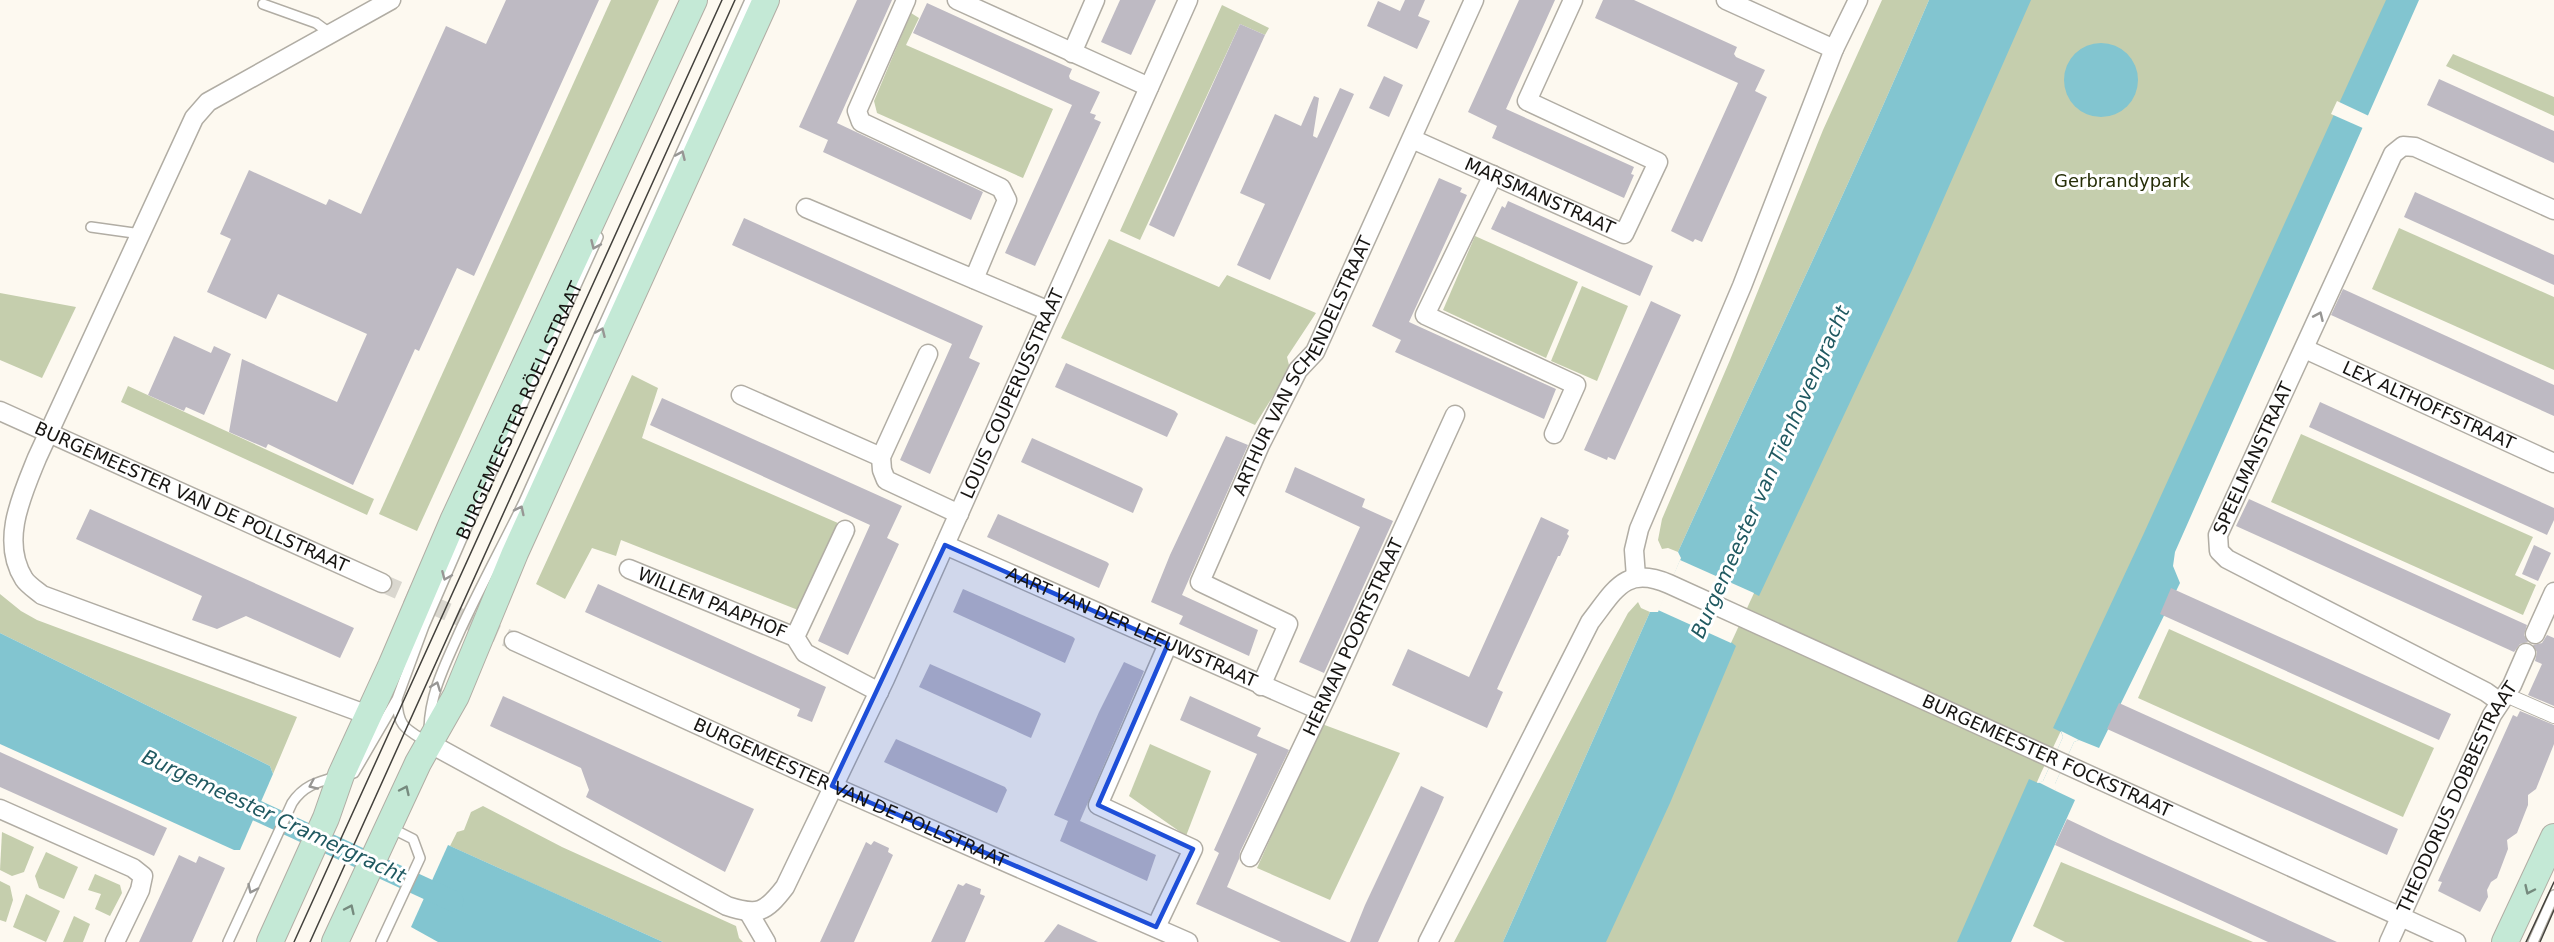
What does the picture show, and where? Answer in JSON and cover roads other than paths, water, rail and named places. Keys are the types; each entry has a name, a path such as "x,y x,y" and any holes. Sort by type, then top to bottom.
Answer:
{"main road":[{"name":"BURGEMEESTER RÖELLSTRAAT","path":"335,942 417,763 456,696 515,553 766,0"},
{"name":"BURGEMEESTER RÖELLSTRAAT","path":"270,942 327,818 341,775 453,521 697,5"},
{"path":"2505,942 2554,837"}],"street":[{"path":"368,715 42,595 24,579 10,548 16,508 194,118 208,102 391,0"},
{"path":"906,0 857,111 861,123 1001,188 1007,200 974,279"},
{"path":"957,0 1149,87"},
{"path":"1072,53 1095,0"},
{"name":"LOUIS COUPERUSSTRAAT","path":"832,786 879,692 1188,0"},
{"name":"ARTHUR VAN SCHENDELSTRAAT","path":"1261,686 1288,624 1200,582 1260,446 1298,370 1315,352 1474,0"},
{"name":"MARSMANSTRAAT","path":"1412,139 1624,234 1658,162 1527,101 1573,0"},
{"path":"1428,942 1590,622 1616,588 1625,580 1636,577 1634,550 1639,529 1742,286 1834,49 1858,0"},
{"path":"1732,1 1834,49"},
{"name":"SPEELMANSTRAAT","path":"2503,698 2486,692 2227,559 2219,551 2218,535 2393,154 2403,146 2415,147 2554,210"},
{"path":"1493,175 1425,315 1576,385 1554,434"},
{"path":"806,208 1049,311"},
{"name":"LEX ALTHOFFSTRAAT","path":"2305,349 2554,463"},
{"path":"928,354 881,457 882,470 886,480 959,514"},
{"path":"741,395 881,457"},
{"name":"BURGEMEESTER VAN DE POLLSTRAAT","path":"0,411 382,583"},
{"name":"HERMAN POORTSTRAAT","path":"1250,857 1455,415"},
{"name":"WILLEM PAAPHOF","path":"795,637 845,530"},
{"name":"AART VAN DER LEEUWSTRAAT","path":"945,545 1319,710"},
{"name":"WILLEM PAAPHOF","path":"629,569 795,637 805,653 879,692"},
{"name":"BURGEMEESTER FOCKSTRAAT","path":"1636,577 1655,579 1669,584 2456,942"},
{"path":"2535,634 2554,592"},
{"name":"BURGEMEESTER VAN DE POLLSTRAAT","path":"514,641 832,786 1188,942"},
{"path":"1156,927 1193,849 1098,805 1168,644"},
{"name":"THEODORUS DOBBESTRAAT","path":"2390,942 2492,715 2526,653"},
{"path":"2503,698 2554,716"},
{"path":"429,743 727,906 749,913 770,906 785,887 832,786"},
{"path":"0,810 133,868 143,876 140,890 115,942"},
{"path":"749,913 766,942"}],"lane":[{"name":"BURGEMEESTER RÖELLSTRAAT","path":"697,5 705,0"},
{"name":"BURGEMEESTER RÖELLSTRAAT","path":"429,743 430,705 444,666 490,566 523,504 750,0"},
{"path":"262,4 316,23 331,34"},
{"name":"BURGEMEESTER RÖELLSTRAAT","path":"327,818 397,699 424,626 466,528 603,226"},
{"path":"91,227 141,234"},
{"path":"397,699 397,718 405,729 429,743"},
{"path":"228,942 299,791 314,783 341,775"},
{"path":"381,942 421,854 413,839 385,835"},
{"path":"2533,942 2554,895"}],"water":[{"name":"Burgemeester van Tienhovengracht","path":"1929,0 2031,0 1913,268 1759,596 1753,593 1731,642 1736,646 1670,803 1606,942 1503,942 1650,612 1658,612 1681,558 1678,552 1837,208"},
{"path":"2386,0 2419,0 2175,552 2173,566 2180,583 2099,748 2079,740 2074,742 2054,786 2056,791 2075,800 2011,942 1957,942 2029,779 2038,783 2043,781 2063,737 2061,732 2053,728"},
{"path":"2101,43 2115,46 2127,54 2135,66 2138,80 2135,94 2127,106 2115,114 2101,117 2087,114 2075,106 2067,94 2064,80 2067,66 2075,54 2087,46"},
{"path":"0,633 270,766 273,774 240,850 234,850 0,744"},
{"path":"448,845 663,942 438,942 411,927"}],"waterway":[{"name":"Burgemeester Cramergracht","path":"234,800 453,901"}],"tunnel":[{"path":"382,583 514,641"}],"tram line":[{"path":"294,942 722,0"},
{"path":"310,942 735,0"},
{"path":"2526,942 2554,882"},
{"path":"2540,942 2554,910"}],"park label":[{"name":"Gerbrandypark","path":"2122,181"}]}
